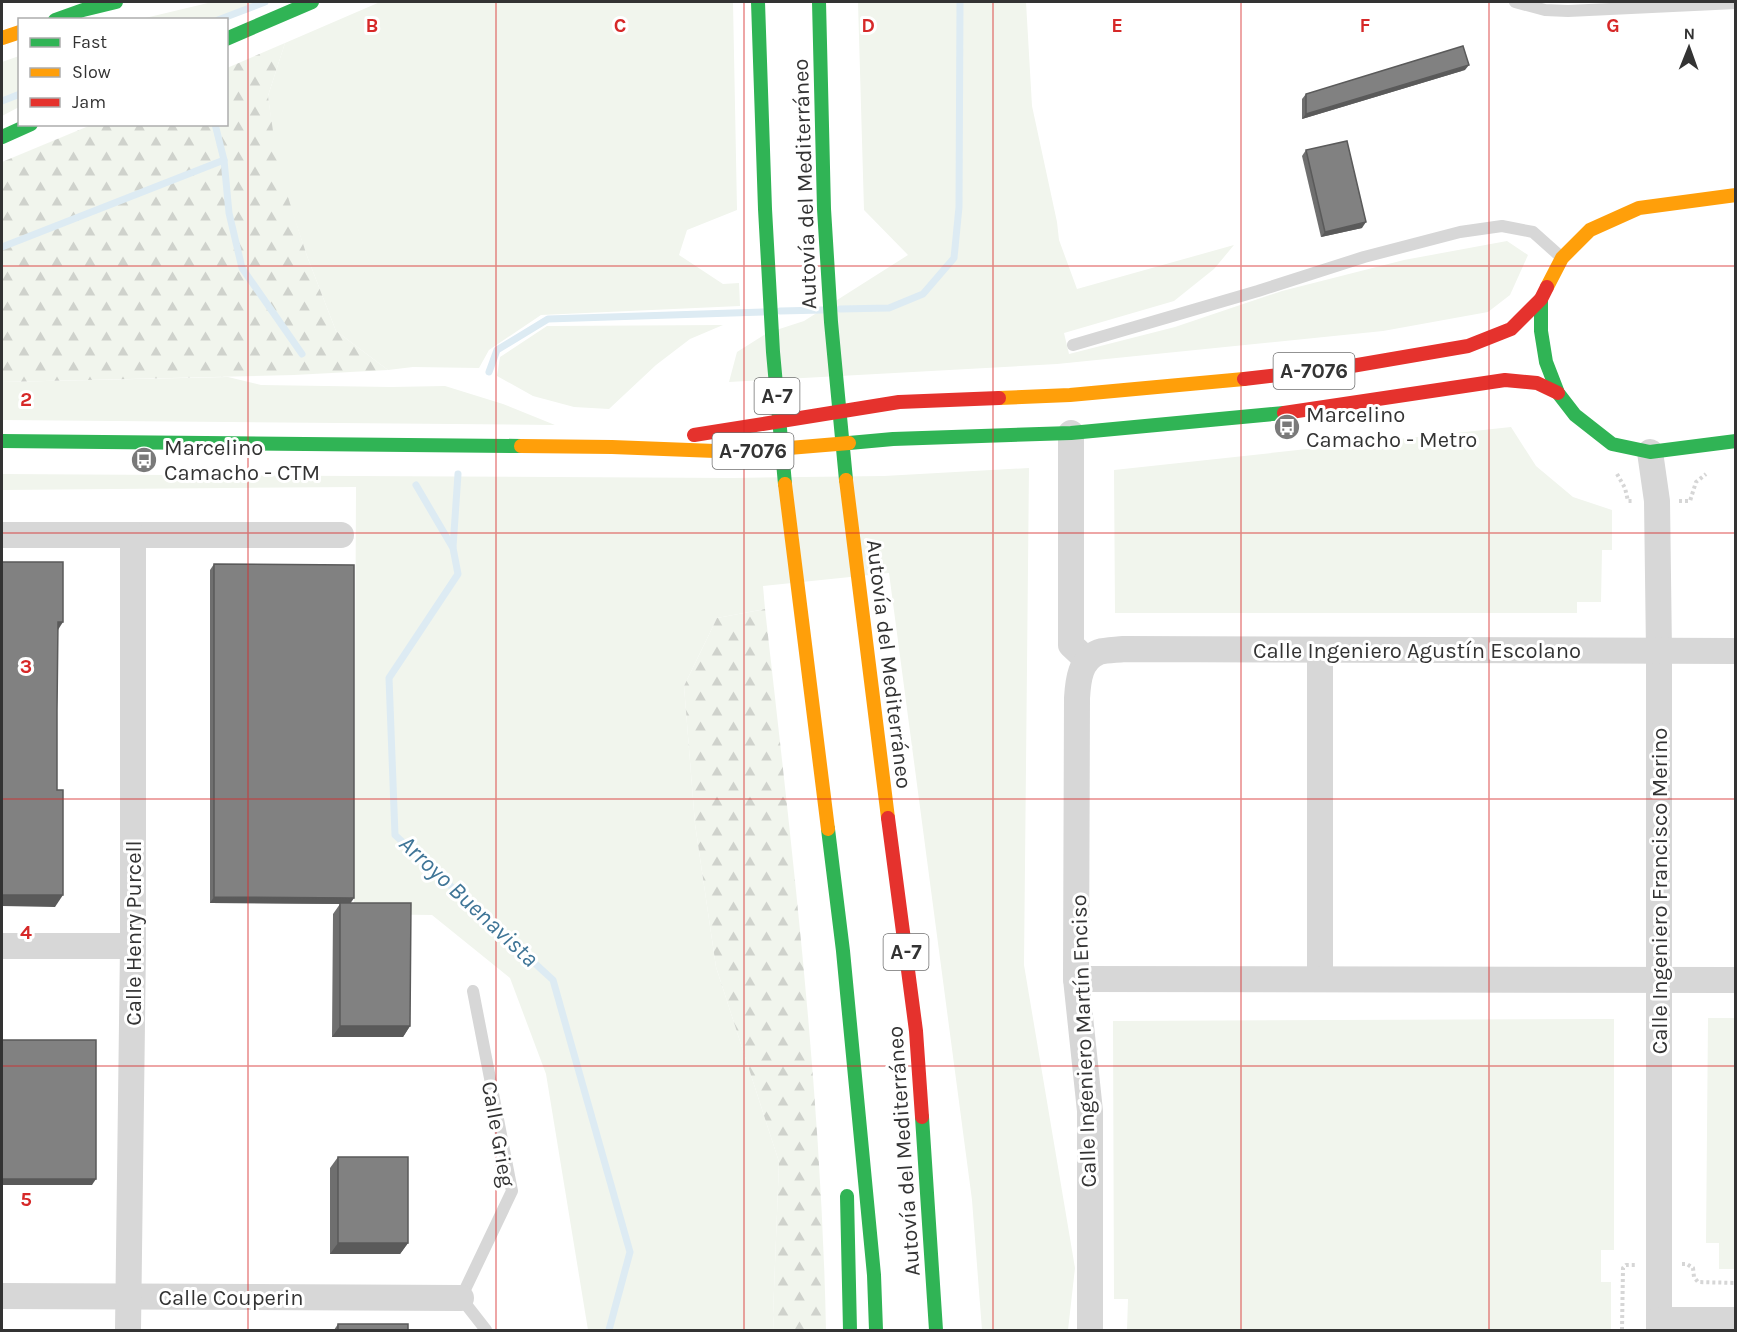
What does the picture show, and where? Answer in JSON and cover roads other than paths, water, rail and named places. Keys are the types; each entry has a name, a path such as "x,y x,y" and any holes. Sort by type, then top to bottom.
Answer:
{"main road":[{"path":"61,18 116,2"},
{"path":"228,38 312,2"},
{"name":"Autovía del Mediterráneo","path":"758,2 765,209 773,352 796,582 843,951 874,1275 876,1330"},
{"name":"Autovía del Mediterráneo","path":"819,2 824,209 831,322 856,576 916,1031 936,1330"},
{"path":"2,38 18,33"},
{"path":"2,137 27,126"},
{"name":"A-7076","path":"612,447 899,402 1070,395 1340,368 1468,346 1511,329 1541,299 1562,258 1590,230 1638,208 1736,195"},
{"name":"A-7076","path":"1541,299 1541,332 1544,352 1558,393 1575,415 1612,444 1650,452 1736,441"},
{"name":"A-7076","path":"2,441 612,447 741,452 893,439 1071,433 1285,413 1505,380 1537,383 1558,393"},
{"path":"843,951 846,1128"},
{"path":"847,1186 850,1330"}],"street":[{"path":"1071,433 1071,645 1093,656"},
{"name":"Calle Ingeniero Francisco Merino","path":"1650,452 1657,501 1659,651 1659,1325"},
{"path":"2,535 340,535"},
{"name":"Calle Henry Purcell","path":"128,1330 133,946 133,536"},
{"name":"Calle Ingeniero Agustín Escolano","path":"1093,656 1124,649 1736,651"},
{"path":"1320,650 1320,979"},
{"name":"Calle Ingeniero Martín Enciso","path":"1089,1330 1090,1111 1076,979 1077,698 1078,676 1093,656"},
{"path":"2,946 133,946"},
{"path":"1076,979 1736,980"},
{"name":"Calle Couperin","path":"2,1296 461,1298"},
{"path":"1659,1325 1736,1320"}],"lane":[{"path":"1515,2 1545,10 1568,11 1736,3"},
{"path":"1072,345 1258,291 1364,257 1460,232 1502,226 1533,232 1562,258"},
{"name":"Calle Grieg","path":"461,1298 512,1191 472,991"},
{"path":"461,1298 486,1330"}],"waterway":[{"path":"223,18 265,2"},
{"path":"840,309 889,308 923,294 954,258 959,207 960,2"},
{"path":"2,101 18,95"},
{"name":"Arroyo Buenavista","path":"216,126 224,160 229,213 242,268 302,354"},
{"path":"2,247 224,160"},
{"path":"780,311 823,310"},
{"path":"489,372 497,350 548,319 763,312"},
{"path":"453,547 458,474"},
{"name":"Arroyo Buenavista","path":"416,485 453,548 458,574 389,678 395,835 553,980 630,1252 609,1330"}],"place":[{"name":"Marcelino Camacho - Metro","path":"1287,427"},
{"name":"Marcelino Camacho - CTM","path":"144,460"}]}
